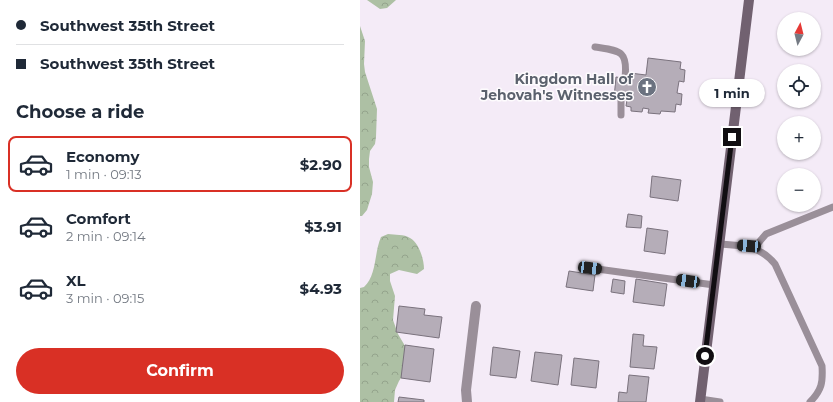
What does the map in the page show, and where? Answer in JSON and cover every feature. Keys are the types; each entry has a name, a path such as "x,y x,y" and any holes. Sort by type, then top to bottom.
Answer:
{"street":[{"path":"700,401 749,0"},
{"path":"467,402 466,390 476,306"}],"lane":[{"path":"595,47 613,49 622,54 626,64 624,78"},
{"path":"621,99 621,115"},
{"path":"754,248 766,234 833,207"},
{"path":"719,244 749,246 762,251 776,264 822,366 823,379 821,387 817,395 810,402"},
{"path":"590,268 714,285"},
{"path":"700,401 720,402"}],"green space":[{"path":"367,0 396,0 387,8 380,9"},
{"path":"360,26 365,41 365,72 377,109 375,144 370,151 369,159 369,167 373,182 372,194 367,210 362,216 360,216"},
{"path":"388,234 405,236 413,240 418,247 423,261 424,269 417,274 399,270 390,274 390,281 395,296 393,320 398,334 408,351 409,366 395,390 394,402 360,402 360,288 364,287 371,276 381,237"}],"building":[{"name":"Kingdom Hall of Jehovah's Witnesses","path":"648,58 681,62 680,69 685,70 684,82 679,81 677,93 682,94 681,105 676,104 675,112 661,111 660,114 648,113 649,109 643,108 642,112 631,111 631,107 626,106 627,100 614,98 616,77 630,79 630,73 646,75"},
{"path":"652,176 681,180 678,201 650,197"},
{"path":"628,214 642,216 641,228 626,227"},
{"path":"647,228 668,231 665,254 644,251"},
{"path":"569,271 595,275 593,291 566,287"},
{"path":"613,279 625,281 624,294 611,292"},
{"path":"636,279 667,284 664,306 633,302"},
{"path":"399,306 425,309 424,315 442,317 439,338 396,332"},
{"path":"633,334 644,335 643,346 657,347 654,369 630,367"},
{"path":"405,345 434,349 430,382 401,378"},
{"path":"493,347 520,351 516,378 490,375"},
{"path":"535,352 562,355 558,385 531,381"},
{"path":"574,358 599,361 596,388 571,385"},
{"path":"629,375 649,377 646,402 618,402 619,392 627,393"},
{"path":"399,397 424,400 424,402 398,402"}],"place":[{"name":"Kingdom Hall of Jehovah's Witnesses","path":"647,87"}],"route":[{"path":"705,356 732,137"}]}
